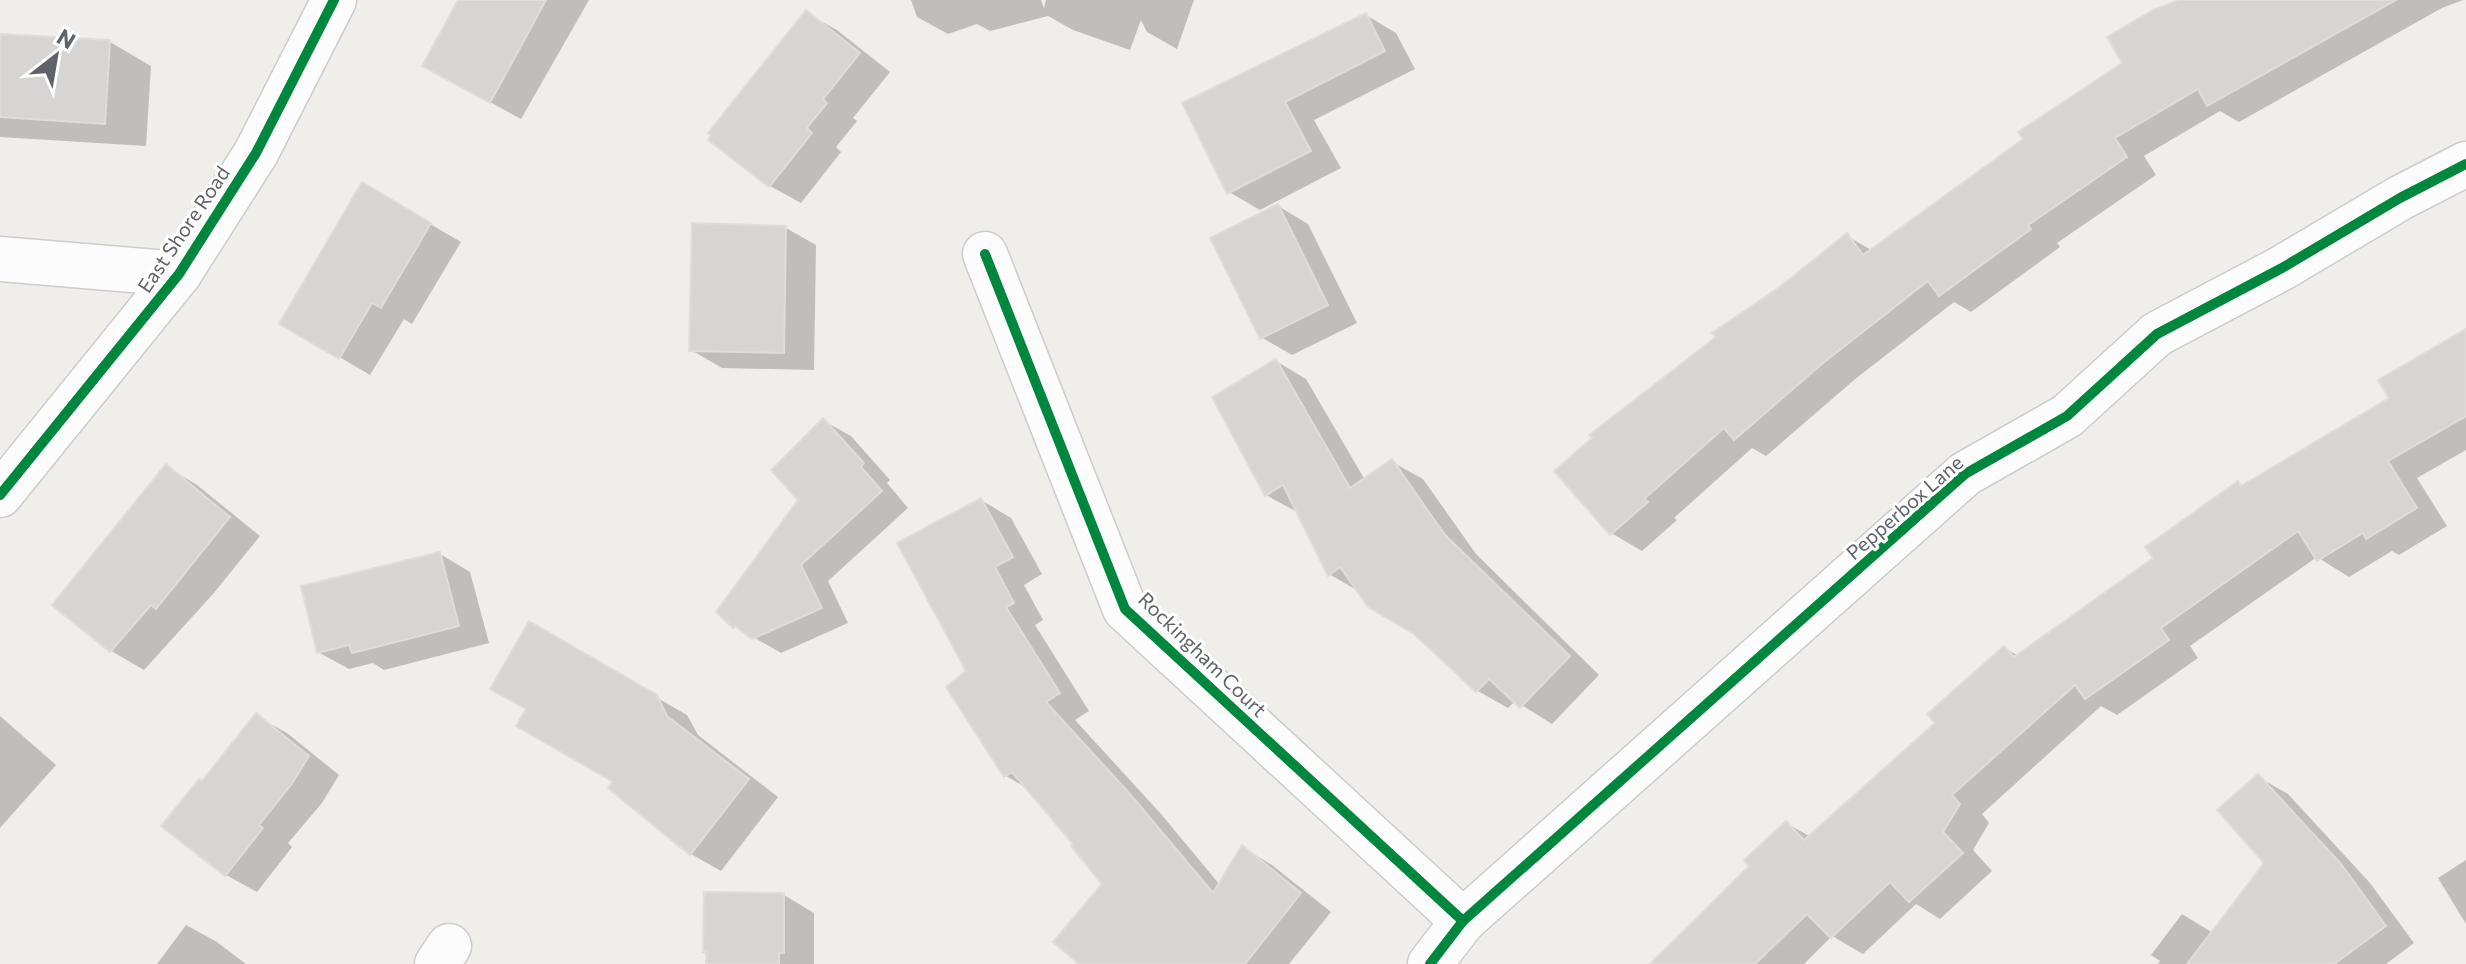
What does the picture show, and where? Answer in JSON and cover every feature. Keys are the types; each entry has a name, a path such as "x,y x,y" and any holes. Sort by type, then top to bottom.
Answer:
{"street":[{"name":"East Shore Road","path":"0,495 179,274 256,153 334,0"},
{"name":"Pepperbox Lane","path":"1430,964 1463,921 1965,474 2067,416 2157,334 2282,268 2400,198 2466,164"},
{"name":"Rockingham Court","path":"985,254 1125,609 1463,921"},
{"path":"0,259 179,274"}],"building":[{"path":"458,0 546,0 490,103 422,66"},
{"path":"2179,0 2396,0 2207,106 2198,89 2115,138 2127,157 2028,225 2031,229 1939,296 1928,281 1823,363 1734,440 1724,428 1644,499 1648,502 1610,535 1554,471 1592,438 1589,435 1716,337 1712,333 1781,286 1847,233 1863,255 2023,139 2018,132 2122,63 2107,37 2153,10"},
{"path":"806,10 860,53 823,99 827,103 807,128 812,133 769,187 708,140 711,135 708,133"},
{"path":"1366,13 1385,51 1285,102 1311,151 1227,194 1182,103"},
{"path":"0,34 110,40 105,124 0,117"},
{"path":"362,182 431,223 381,308 372,303 339,359 279,324"},
{"path":"1278,204 1328,305 1260,339 1210,238"},
{"path":"692,223 786,226 784,353 689,351"},
{"path":"2466,329 2466,416 2388,461 2417,508 2366,539 2363,533 2317,561 2298,531 2161,628 2169,640 2085,699 2075,685 1952,795 1960,804 1943,832 1963,853 1909,902 1890,882 1831,938 1807,914 1755,964 1650,964 1749,866 1744,860 1786,821 1804,840 1935,723 1927,714 2004,646 2014,657 2153,558 2145,547 2238,481 2241,486 2389,398 2378,380"},
{"path":"1276,359 1350,488 1392,459 1445,535 1570,656 1520,708 1489,679 1476,692 1414,634 1368,607 1340,567 1328,576 1283,485 1265,496 1212,397"},
{"path":"823,418 864,463 861,467 882,491 801,565 822,608 752,639 735,626 733,628 716,612 798,500 771,470"},
{"path":"166,464 230,517 156,609 151,605 110,652 52,605"},
{"path":"981,498 1013,557 995,567 1014,603 1006,607 1060,693 1046,702 1130,794 1213,893 1242,845 1301,893 1245,964 1079,964 1053,942 1102,884 1071,846 1073,844 1012,772 1004,777 946,687 966,671 897,543"},
{"path":"440,552 459,626 352,653 349,645 317,653 301,586"},
{"path":"529,621 657,695 667,716 749,779 690,855 608,788 613,782 516,726 526,709 490,689"},
{"path":"256,713 309,756 291,785 259,825 263,828 225,876 161,826 199,779 202,781"},
{"path":"2258,774 2341,864 2386,926 2334,964 2187,964 2264,863 2217,810"},
{"path":"704,892 784,893 784,953 779,953 779,964 706,964 706,952 703,952"}],"cycle path":[{"path":"0,495 179,274 256,153 334,0"},
{"path":"1430,964 1463,921 1965,474 2067,416 2157,334 2282,268 2400,198 2466,164"},
{"path":"985,254 1125,609 1463,921"}]}
